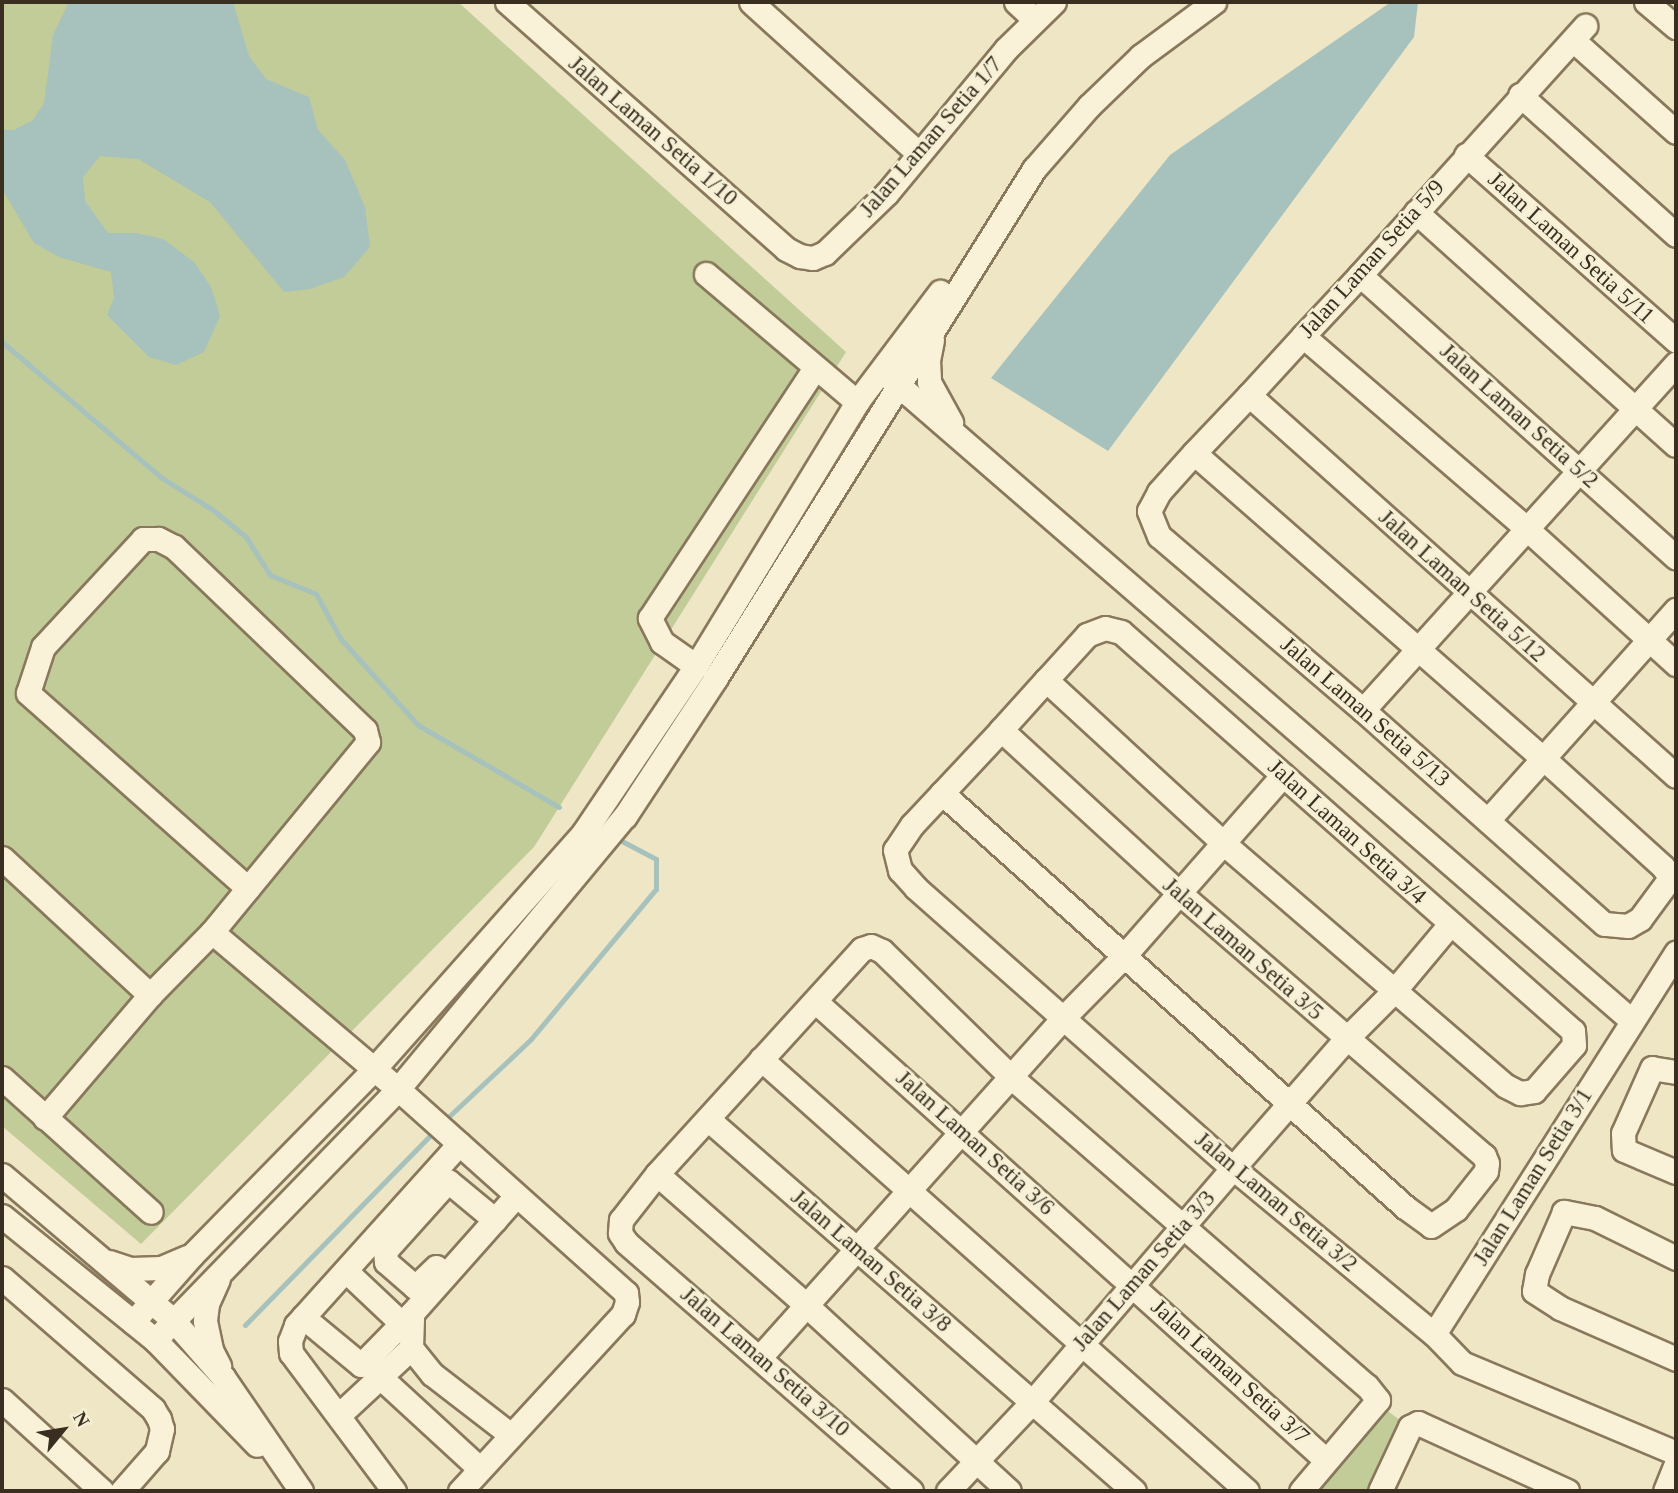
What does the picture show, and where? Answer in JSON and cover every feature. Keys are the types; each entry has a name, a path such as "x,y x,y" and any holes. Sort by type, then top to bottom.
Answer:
{"street":[{"name":"Jalan Laman Setia 1/10","path":"507,2 786,249 800,256"},
{"path":"751,2 918,153"},
{"path":"1016,2 1034,19"},
{"name":"Jalan Laman Setia 1/7","path":"800,256 813,258 825,253 887,193 918,153 1034,19 1054,2"},
{"path":"133,1322 150,1299 373,1070 584,832 696,666 857,402 937,297 1026,162 1081,98 1133,47 1195,2"},
{"path":"155,1340 241,1248 398,1089 625,816 900,387 1034,169 1089,106 1140,56 1214,2"},
{"path":"1646,2 1676,27"},
{"name":"Jalan Laman Setia 5/9","path":"1159,492 1579,33 1676,132"},
{"path":"1520,95 1676,235"},
{"name":"Jalan Laman Setia 5/11","path":"1466,155 1676,341"},
{"path":"1416,212 1676,445"},
{"path":"706,274 857,402"},
{"name":"Jalan Laman Setia 5/2","path":"1360,275 1676,558"},
{"path":"937,323 928,360 929,382 941,408 963,440"},
{"path":"1303,336 1527,529 1676,664"},
{"path":"1363,710 1676,364"},
{"path":"696,666 662,642 650,618 816,368"},
{"path":"881,370 1631,1020"},
{"name":"Jalan Laman Setia 5/12","path":"1249,395 1676,776"},
{"path":"1194,453 1543,758"},
{"name":"Jalan Laman Setia 5/13","path":"1159,492 1149,511 1159,536 1363,710 1604,924 1628,926 1640,919 1668,881 1668,874 1543,758"},
{"path":"46,1118 150,995 212,932 369,742 368,736 174,547 158,539 143,539 43,647 28,693 248,888"},
{"path":"1488,820 1676,610"},
{"name":"Jalan Laman Setia 3/4","path":"1046,680 1087,635 1105,628 1121,632 1573,1031 1574,1045 1534,1091 1520,1093 1506,1086 1394,991"},
{"path":"1289,1105 942,793 1046,680 1222,842 1394,991"},
{"name":"Jalan Laman Setia 3/5","path":"1001,730 1178,892 1483,1156 1487,1163 1486,1171 1456,1209 1431,1226 1289,1105"},
{"path":"761,1357 1283,775"},
{"name":"Jalan Laman Setia 3/2","path":"942,793 912,825 895,850 900,870 916,888 1233,1168 1434,1334 1461,1363 1676,1453"},
{"path":"2,858 150,995"},
{"name":"Jalan Laman Setia 3/3","path":"948,1491 1034,1401 1233,1168 1346,1039 1394,991 1450,924"},
{"path":"212,932 398,1089 626,1293 627,1302 623,1314 460,1491"},
{"path":"1009,1491 807,1305 657,1174 862,949 871,946 882,951 1011,1077 1182,1228 1355,1374 1378,1401 1301,1491"},
{"name":"Jalan Laman Setia 3/1","path":"1434,1334 1676,952"},
{"name":"Jalan Laman Setia 3/6","path":"816,1002 1133,1283"},
{"path":"761,1059 1247,1491"},
{"path":"1676,1072 1651,1068 1623,1133 1624,1150 1676,1172"},
{"path":"2,1078 151,1212"},
{"name":"Jalan Laman Setia 3/8","path":"709,1120 1134,1491"},
{"path":"394,1491 340,1415 291,1353 290,1340 296,1325 397,1214 446,1132"},
{"name":"Jalan Laman Setia 3/10","path":"657,1174 621,1220 621,1233 626,1242 761,1357 911,1491"},
{"path":"2,1175 173,1320 223,1377 299,1489"},
{"path":"461,1258 438,1265 415,1287 386,1262 385,1251 451,1181 495,1220"},
{"path":"303,1317 361,1365 407,1318 516,1196"},
{"path":"397,1214 421,1212"},
{"path":"1676,1258 1595,1218 1564,1212 1536,1274 1534,1291 1560,1308 1676,1359"},
{"path":"2,1216 155,1340 299,1489"},
{"path":"223,1377 205,1321 207,1304 220,1273 241,1248"},
{"path":"100,1259 131,1269 161,1268 192,1255"},
{"path":"346,1271 407,1318 411,1348 432,1374 511,1435"},
{"name":"Jalan Laman Setia 3/7","path":"1133,1283 1326,1460"},
{"path":"6,1291 159,1419 162,1429 157,1451 122,1491"},
{"path":"340,1415 411,1348"},
{"path":"379,1376 481,1469"},
{"path":"2,1400 102,1491"},
{"path":"1380,1491 1410,1427 1418,1423 1567,1491"},
{"path":"1665,1491 1676,1464"}],"green space":[{"path":"2,2 458,2 846,352 534,847 141,1244 2,1126"},
{"path":"1382,1407 1400,1420 1366,1491 1315,1491"}],"water":[{"path":"69,2 233,2 249,56 266,79 309,97 318,130 345,160 365,207 370,247 344,277 310,289 284,292 210,202 138,159 100,156 83,177 85,201 108,233 136,233 163,239 194,262 211,287 220,316 204,352 176,365 149,357 107,315 114,298 111,272 59,257 34,243 2,189 2,130 14,130 33,120 44,103 53,35"},
{"path":"1391,2 1418,2 1414,37 1108,451 991,378 1170,155"}],"waterway":[{"path":"2,342 162,478 213,510 246,537 270,575 316,594 340,638 418,725 559,807"},
{"path":"443,1122 531,1039 656,889 656,859 616,838"},
{"path":"245,1325 436,1129"}]}
